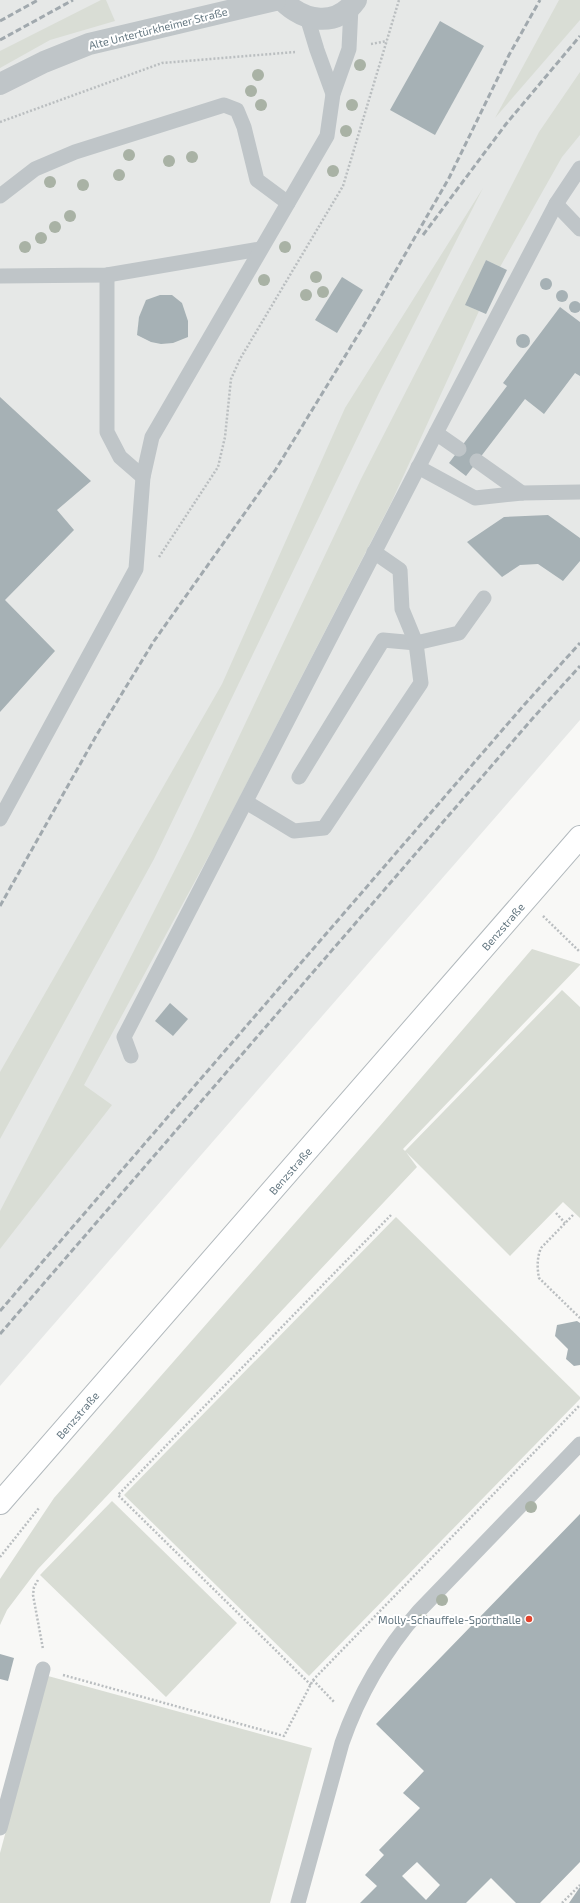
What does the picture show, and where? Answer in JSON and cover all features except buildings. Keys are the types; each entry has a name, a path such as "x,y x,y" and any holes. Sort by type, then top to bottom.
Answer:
{"main road":[{"name":"Benzstraße","path":"0,1503 580,837"}],"street":[{"name":"Alte Untertürkheimer Straße","path":"0,84 44,62 90,44 275,0"},
{"path":"282,0 293,10 307,17 323,19 338,15 353,3"}],"lane":[{"path":"0,819 136,569 143,477 152,437 326,136 333,94 349,49 353,3"},
{"path":"307,17 333,94"},
{"path":"0,196 35,169 74,152 224,105 237,110 244,127 256,180 288,203"},
{"path":"131,1056 124,1037 418,467 556,204 580,168"},
{"path":"556,204 580,229"},
{"path":"0,276 107,275 260,249"},
{"path":"107,275 107,432 120,457 143,477"},
{"path":"436,433 459,449"},
{"path":"477,461 522,493"},
{"path":"418,467 475,498 522,493 580,492"},
{"path":"246,802 294,831 324,828 421,684 416,643 402,609 400,570 374,552"},
{"path":"299,777 383,640 416,643 459,633 484,598"},
{"path":"298,1903 333,1775 351,1719 382,1659 398,1635 419,1611 580,1444"},
{"path":"0,1828 43,1669"}],"path":[{"path":"136,569 153,566 218,467 225,437 230,379 240,359 344,186 399,0"},
{"path":"0,122 162,63 317,50"},
{"path":"525,899 580,952"},
{"path":"556,1213 566,1223"},
{"path":"311,1685 118,1495 391,1215"},
{"path":"573,1215 541,1248 538,1254 538,1272 539,1278 580,1318"},
{"path":"38,1580 34,1586 34,1595 44,1655 43,1669 284,1736 313,1680 580,1405"},
{"path":"0,1557 39,1508"},
{"path":"313,1680 351,1719"},
{"path":"562,1903 580,1885"}],"shaded area":[{"path":"0,0 580,0 580,720 0,1386"},
{"path":"101,0 106,0 115,21 50,40 0,68 0,51"},
{"path":"559,0 580,0 580,20 495,118"},
{"path":"580,72 580,135 562,157 500,267 486,260 466,305 479,311 391,503 218,839 84,1085 112,1105 0,1249 0,1211 192,836 361,479 539,132"},
{"path":"483,188 379,393 154,859 0,1139 0,1072 222,684 345,408"},
{"path":"532,949 580,965 403,1149 405,1151 562,990 580,1007 580,1218 563,1202 510,1256 406,1152 417,1167 38,1569 7,1610 0,1625 0,1579 54,1498 379,1127"},
{"path":"396,1217 580,1397 580,1399 309,1676 124,1495"},
{"path":"112,1501 237,1623 166,1697 40,1575"},
{"path":"48,1676 312,1748 270,1903 0,1903 0,1853"}],"railway":[{"path":"0,21 38,0"},
{"path":"0,40 73,0"},
{"path":"0,906 96,736 154,641 276,469 369,317 449,178 509,55 540,0"},
{"path":"423,235 506,124 580,36"},
{"path":"0,1311 524,705 580,643"},
{"path":"0,1334 533,718 580,666"}],"place":[{"name":"Molly-Schauffele-Sporthalle","path":"529,1619"}]}
